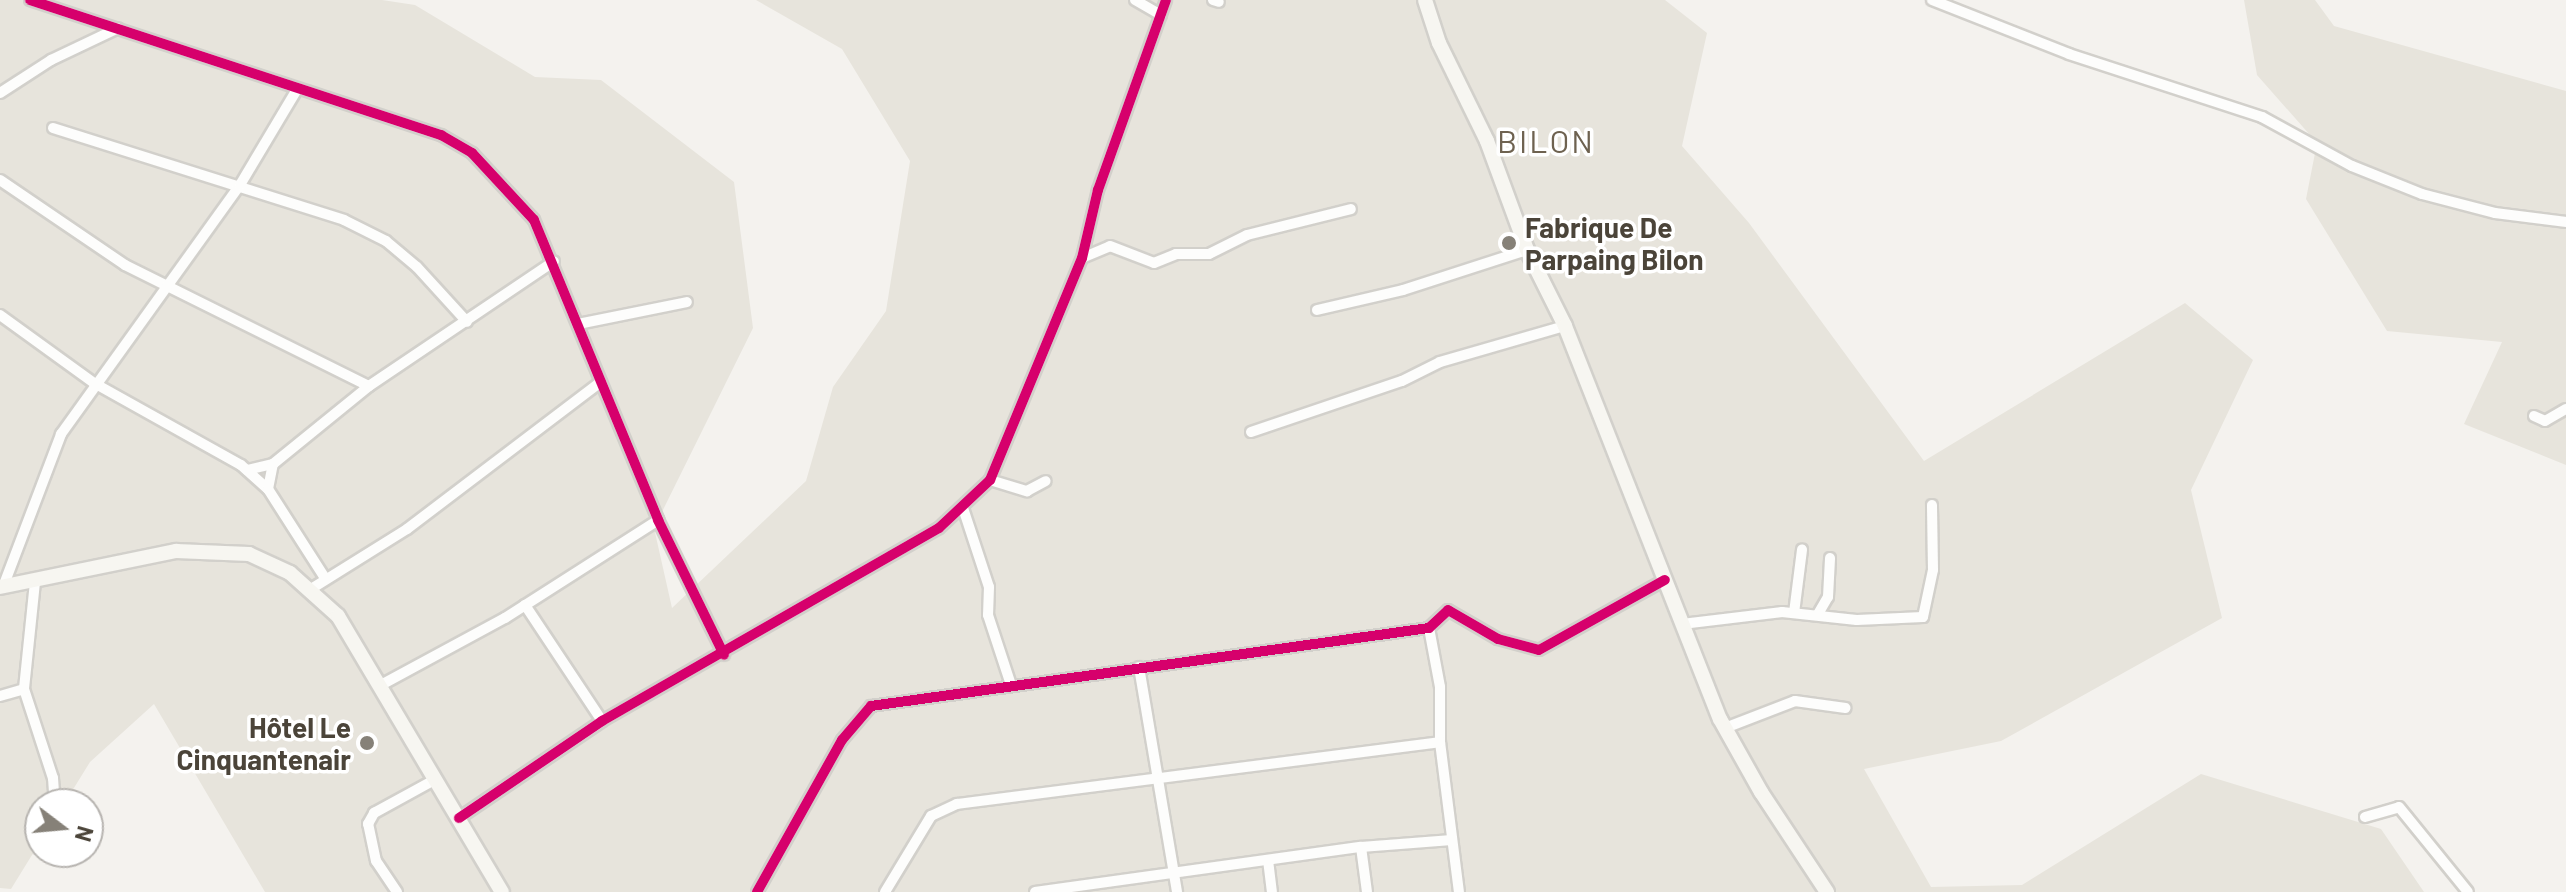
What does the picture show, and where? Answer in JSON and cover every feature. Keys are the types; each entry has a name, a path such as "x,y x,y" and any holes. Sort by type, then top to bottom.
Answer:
{"main road":[{"path":"1425,0 1439,43 1487,141 1527,250 1565,326 1725,728 1827,892"},
{"path":"1,587 176,551 230,551 267,560 311,589 338,616 502,892"}],"street":[{"path":"30,0 296,91 441,135 472,153 534,220 554,261 599,383 658,520 724,655"},
{"path":"1135,0 1161,15"},
{"path":"459,818 602,721 724,655 877,566 963,508 990,480 1082,258 1098,190 1166,0"},
{"path":"1932,0 2069,54 2262,117 2352,166 2422,194 2495,213 2566,222"},
{"path":"0,93 51,60 118,28"},
{"path":"1,587 61,434 94,383 168,288 240,185 296,91"},
{"path":"53,128 344,220 386,241 467,322"},
{"path":"0,180 102,251 168,288 369,386"},
{"path":"1082,258 1110,246 1154,263 1176,254 1209,254 1247,235 1351,209"},
{"path":"1317,310 1403,290 1527,250"},
{"path":"247,470 273,464 369,386 554,261"},
{"path":"578,324 687,302"},
{"path":"0,315 94,383 247,470 268,489 325,578"},
{"path":"1251,432 1402,381 1440,362 1565,326"},
{"path":"311,589 407,529 599,383"},
{"path":"2534,416 2545,421 2566,409"},
{"path":"268,489 273,464"},
{"path":"990,480 1027,491 1046,481"},
{"path":"1682,624 1794,613 1857,620 1923,617 1933,570 1932,505"},
{"path":"963,508 989,587 988,615 1011,685"},
{"path":"381,685 525,605 658,520"},
{"path":"1794,613 1802,550"},
{"path":"1818,614 1828,597 1830,558"},
{"path":"757,892 861,712 892,702 1429,628 1448,610 1498,639 1539,650 1665,580"},
{"path":"35,582 24,689 54,788"},
{"path":"525,605 602,721"},
{"path":"1429,628 1440,687 1440,742 1459,892"},
{"path":"1139,667 1161,780 1177,892"},
{"path":"0,696 24,689"},
{"path":"1725,728 1795,701 1846,708"},
{"path":"885,892 916,836 942,808 1440,742"},
{"path":"397,892 376,861 368,824 374,813 436,779"},
{"path":"2365,817 2399,807 2468,892"},
{"path":"1035,892 1361,847 1452,840"},
{"path":"1361,847 1367,892"},
{"path":"1268,860 1272,892"}],"shaded area":[{"path":"0,0 382,0 415,5 535,77 601,80 734,182 753,328 654,528 672,608 806,481 833,387 886,311 910,161 842,49 756,0 1665,0 1707,33 1682,146 1749,223 1924,461 2185,303 2253,360 2191,490 2222,618 2001,741 1864,769 1931,887 2022,885 2201,774 2381,829 2424,892 265,892 154,704 90,762 74,788 24,788 24,868 11,889 0,888"},
{"path":"2244,0 2315,0 2334,26 2566,91 2566,465 2464,424 2502,342 2387,331 2306,199 2317,143 2257,75"}],"cycle path":[{"path":"30,0 441,135 472,153 534,220 658,520 724,655"},
{"path":"459,818 602,721 939,528 990,480 1082,258 1098,190 1166,0"},
{"path":"757,892 842,740 871,706 1429,628 1448,610 1498,639 1539,650 1665,580"}],"place":[{"name":"Fabrique De Parpaing Bilon","path":"1509,243"},
{"name":"Hôtel Le Cinquantenair","path":"367,743"}],"district":[{"name":"BILON","path":"1546,140"}]}
